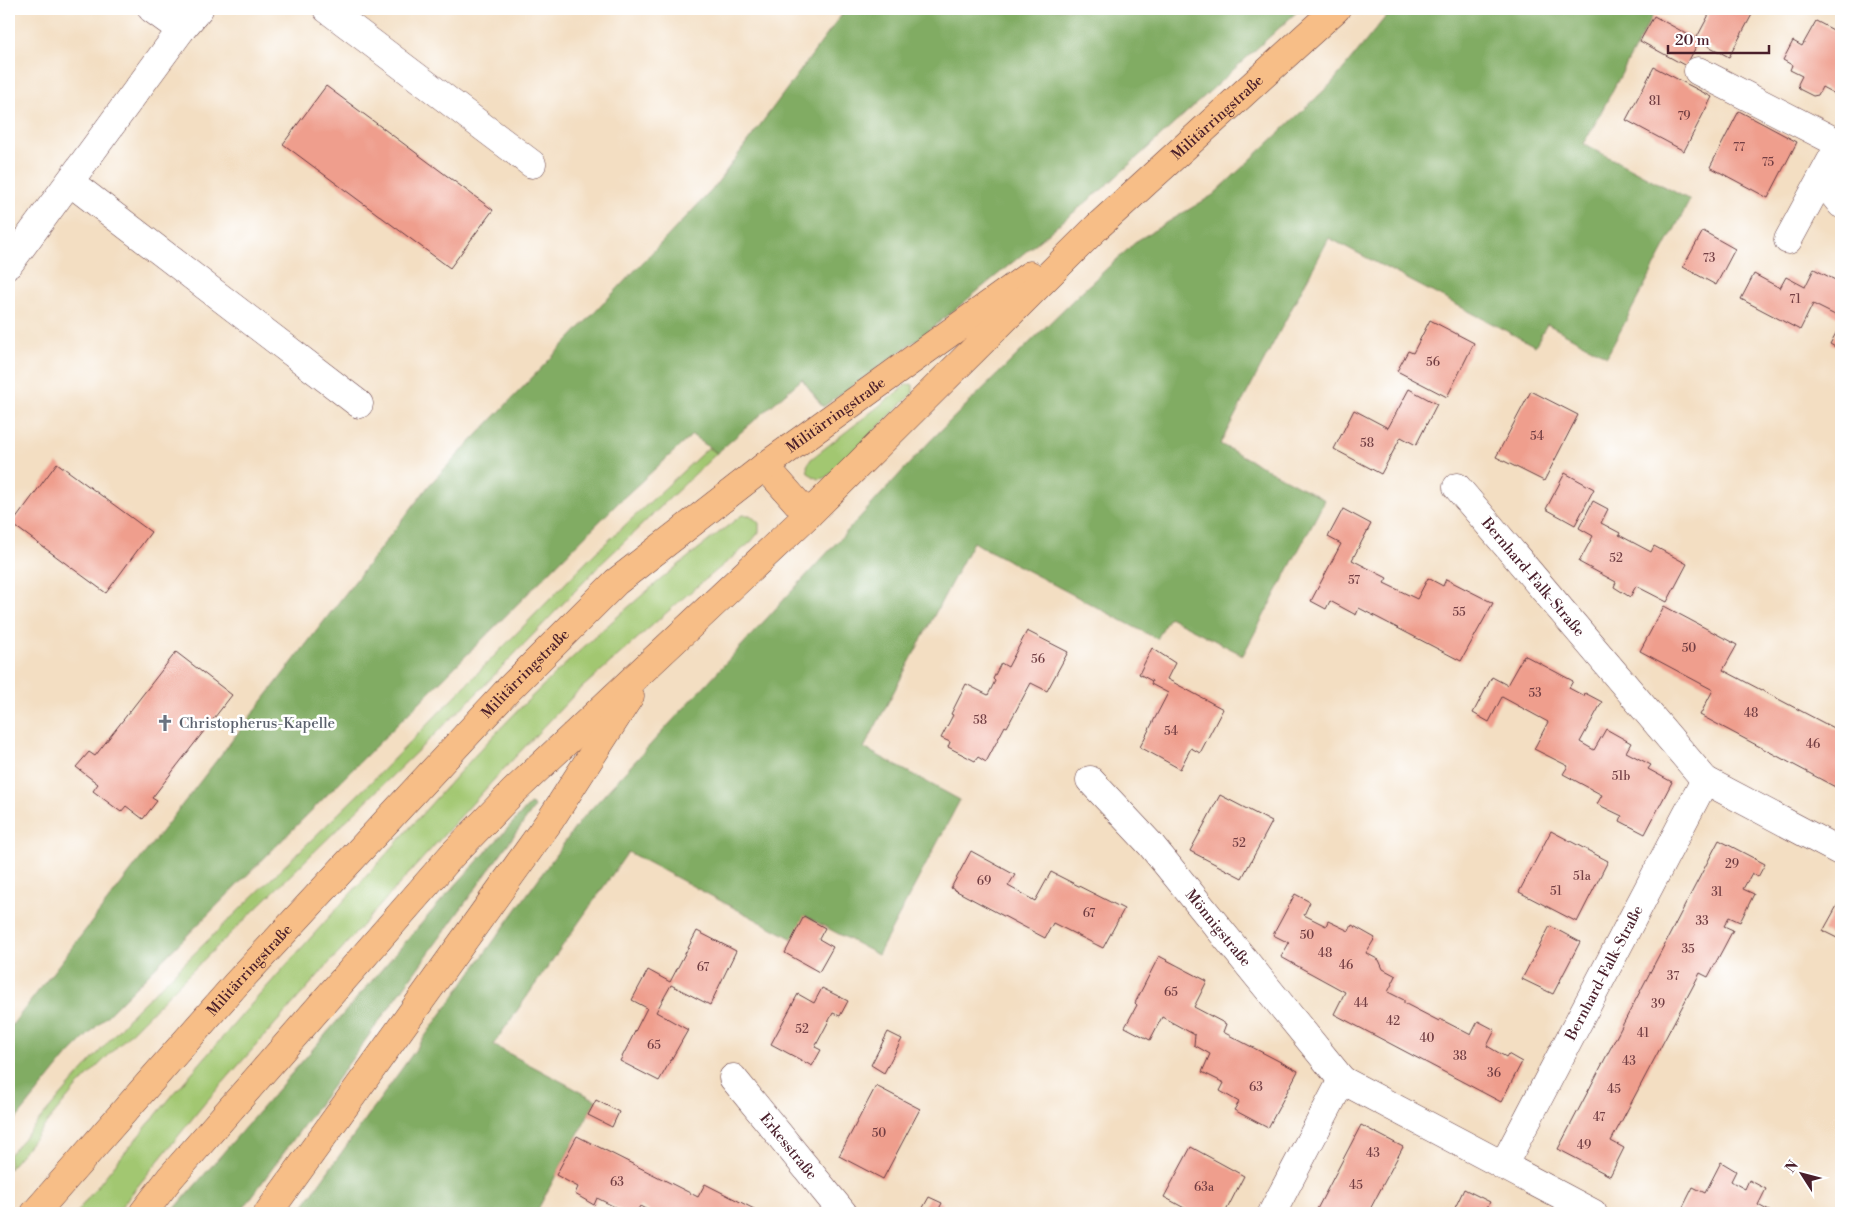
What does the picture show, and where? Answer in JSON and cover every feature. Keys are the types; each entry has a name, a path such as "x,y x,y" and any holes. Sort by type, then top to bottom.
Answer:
{"main road":[{"name":"Militärringstraße","path":"143,1213 177,1170 453,854 513,792 808,515 1098,226 1336,9"},
{"name":"Militärringstraße","path":"35,1213 236,984 508,690 616,582 765,466 1098,226"},
{"path":"765,466 808,515"},
{"path":"268,1213 551,819 653,660"}],"street":[{"path":"152,9 181,30"},
{"path":"9,264 181,30 200,9"},
{"path":"327,9 532,164"},
{"path":"1698,71 1840,144 1788,240"},
{"path":"1822,180 1841,204"},
{"path":"70,182 359,404"},
{"name":"Bernhard-Falk-Straße","path":"1457,487 1705,780 1841,852"},
{"name":"Mönnigstraße","path":"1090,780 1151,845 1342,1080 1593,1213"},
{"name":"Bernhard-Falk-Straße","path":"1503,1166 1705,780"},
{"name":"Erkesstraße","path":"733,1078 843,1213"},
{"path":"1272,1213 1342,1080"}],"green space":[{"path":"846,9 1300,9 1106,186 925,334 823,407 802,379 717,453 692,435 621,500 68,1055 9,1128 9,1029 430,484 712,190"},
{"path":"1392,9 1656,9 1584,144 1690,200 1607,356 1547,324 1535,346 1329,238 1220,444 1325,500 1243,655 1169,617 1157,639 973,542 864,748 960,800 878,955 805,916 793,939 628,852 493,1045 596,1100 536,1213 298,1213 580,821 932,439 1079,294 1138,240 1213,195 1332,83"},
{"path":"906,385 913,385 913,393 830,474 825,478 818,479 808,473 807,466 811,459"},
{"path":"708,448 717,453 602,563 478,692 187,976 75,1089 9,1169 9,1155 134,1012 372,781 595,553"},
{"path":"742,515 750,515 759,523 759,532 751,542 682,599 576,693 500,773 205,1103 116,1213 76,1213 145,1128 251,1004 503,725 576,654 622,613 693,553"},
{"path":"530,804 534,808 240,1213 171,1213 440,902"}],"building":[{"path":"1712,9 1755,9 1729,57 1699,41 1686,66 1640,41 1654,16 1696,39"},
{"path":"1816,21 1841,34 1841,91 1839,96 1822,87 1818,95 1813,96 1799,89 1798,84 1802,76 1790,70 1792,65 1783,60 1793,41 1802,46"},
{"path":"1654,67 1712,97 1684,151 1626,120"},
{"path":"326,86 493,210 450,268 283,144"},
{"path":"1739,111 1797,142 1768,198 1710,167"},
{"path":"1703,231 1735,249 1716,285 1683,267"},
{"path":"1814,269 1841,283 1841,318 1813,304 1800,330 1741,299 1754,274 1780,288 1786,277 1805,287"},
{"path":"1430,320 1474,343 1447,397 1397,371 1408,351 1413,353"},
{"path":"1841,324 1841,350 1830,344"},
{"path":"1409,389 1437,404 1416,445 1401,437 1381,474 1334,449 1354,410 1388,428"},
{"path":"1531,391 1578,415 1544,481 1496,457"},
{"path":"57,463 151,532 106,593 12,524"},
{"path":"1565,473 1594,489 1575,525 1546,509"},
{"path":"1593,501 1608,509 1601,523 1651,552 1654,546 1687,564 1667,602 1636,586 1630,597 1614,587 1616,582 1579,562 1593,536 1579,528"},
{"path":"1343,509 1371,524 1352,560 1387,578 1384,583 1417,599 1428,578 1443,586 1446,579 1493,603 1461,661 1359,608 1356,615 1330,601 1326,609 1311,601 1341,544 1328,537"},
{"path":"1664,606 1737,645 1723,670 1841,732 1841,790 1700,715 1713,690 1640,651"},
{"path":"1027,631 1068,652 1047,691 1031,683 986,762 978,757 975,761 948,747 950,742 941,738 966,684 988,695 1001,663 1008,667"},
{"path":"1152,648 1175,663 1167,679 1223,709 1200,753 1191,748 1180,769 1140,747 1168,693 1151,684 1152,681 1139,674"},
{"name":"Christopherus-Kapelle","path":"176,652 232,695 152,798 157,801 143,819 126,806 121,812 93,791 98,784 76,767 89,752 95,756"},
{"path":"1524,655 1573,681 1569,688 1584,696 1585,693 1602,702 1580,742 1594,750 1606,729 1631,743 1626,752 1651,765 1648,769 1672,782 1645,834 1620,821 1622,816 1597,804 1602,795 1563,774 1568,766 1534,749 1548,722 1502,697 1489,722 1473,713 1492,677 1507,685"},
{"path":"1220,795 1272,822 1242,878 1190,851"},
{"path":"1551,831 1608,861 1577,922 1519,892"},
{"path":"1719,840 1765,864 1758,877 1752,873 1743,889 1754,894 1740,922 1729,917 1724,926 1733,930 1723,949 1708,977 1700,973 1611,1141 1624,1148 1610,1176 1558,1149"},
{"path":"971,851 1015,875 1008,886 1035,901 1051,872 1124,909 1103,948 1053,923 1045,938 951,888"},
{"path":"1295,894 1310,902 1304,915 1326,926 1328,921 1349,931 1352,925 1375,938 1366,953 1379,960 1383,969 1396,976 1388,992 1404,1000 1404,1003 1471,1035 1478,1021 1495,1030 1487,1046 1506,1057 1508,1054 1522,1062 1501,1102 1334,1014 1345,992 1281,957 1289,943 1273,935"},
{"path":"1838,904 1841,906 1841,940 1823,931"},
{"path":"804,916 825,928 819,939 833,947 819,972 785,953"},
{"path":"1550,926 1580,942 1553,994 1522,979"},
{"path":"697,931 736,951 710,1005 671,985 656,1012 688,1030 659,1081 620,1061 647,1008 632,1000 648,970 670,982"},
{"path":"1159,956 1207,981 1194,1007 1226,1024 1223,1032 1298,1071 1268,1128 1234,1110 1239,1102 1220,1091 1224,1083 1202,1072 1210,1054 1194,1045 1195,1035 1162,1017 1150,1040 1125,1027"},
{"path":"822,988 848,1001 840,1016 833,1013 815,1047 821,1050 812,1066 771,1044 798,994 814,1003"},
{"path":"888,1032 902,1039 884,1073 871,1065"},
{"path":"876,1086 920,1109 883,1179 839,1156"},
{"path":"596,1100 619,1112 612,1127 588,1115"},
{"path":"1361,1125 1403,1147 1368,1213 1315,1213"},
{"path":"577,1136 698,1197 705,1184 762,1213 653,1213 640,1206 636,1213 627,1213 597,1198 594,1205 575,1194 578,1187 556,1175"},
{"path":"1191,1147 1244,1176 1225,1213 1189,1213 1190,1211 1164,1197"},
{"path":"1721,1162 1736,1171 1731,1181 1734,1183 1745,1189 1749,1180 1766,1189 1758,1205 1773,1213 1680,1213 1693,1187 1705,1193"},
{"path":"1464,1189 1490,1202 1484,1213 1453,1212"},
{"path":"929,1197 942,1203 937,1213 920,1213"}],"place":[{"name":"Christopherus-Kapelle","path":"165,723"}]}
